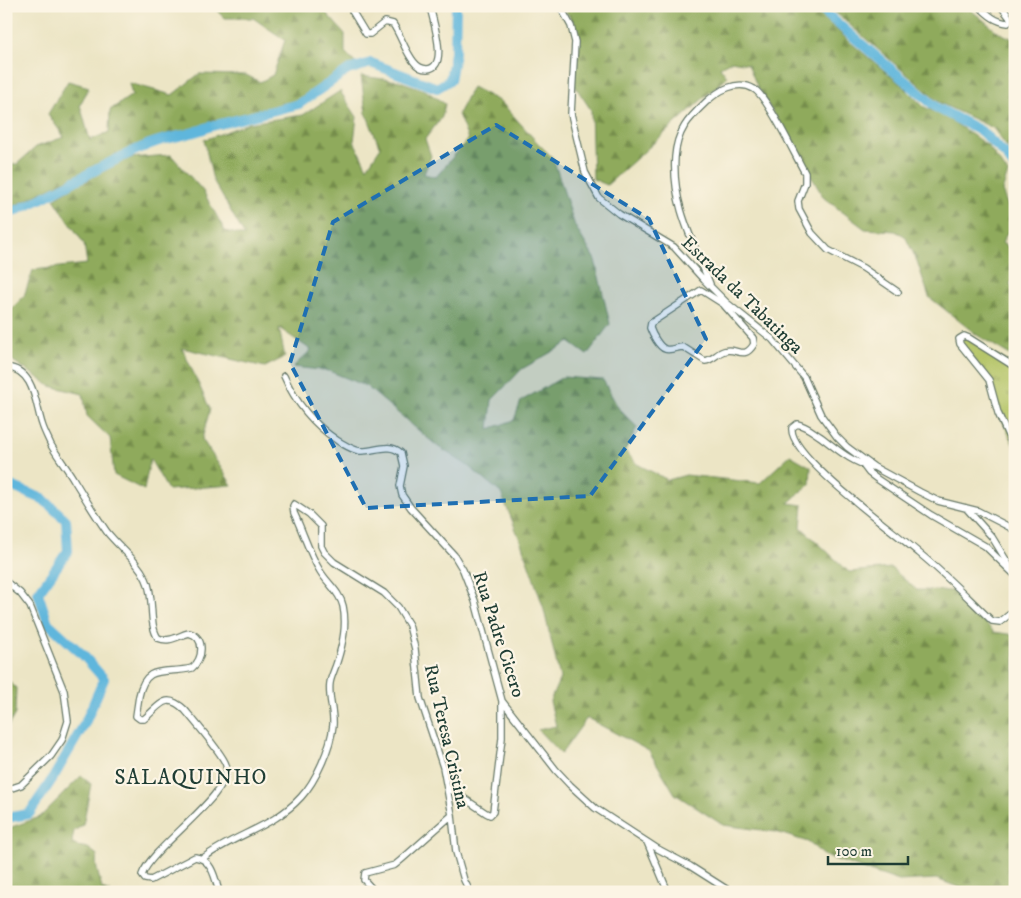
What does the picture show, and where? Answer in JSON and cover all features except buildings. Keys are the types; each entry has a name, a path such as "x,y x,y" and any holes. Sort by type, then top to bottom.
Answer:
{"street":[{"path":"349,6 366,34 370,34 385,22 393,24 413,61 423,69 431,68 435,65 439,53 438,39 430,6"},
{"name":"Estrada da Tabatinga","path":"560,6 571,26 575,42 570,114 588,180 599,198 608,207 674,247 724,302 772,339 804,377 821,415 847,447 874,467 938,501 978,511 1015,530"},
{"path":"979,6 990,17 1008,23 1010,18 1001,6"},
{"path":"711,287 681,213 676,176 677,145 680,132 686,123 715,94 724,89 742,86 754,89 759,93 771,111 805,174 805,182 798,201 799,208 812,233 828,250 863,268 898,292"},
{"path":"700,290 724,302 754,340 754,344 748,352 742,353 726,350 705,361 683,347 669,350 664,349 650,331 650,326 654,321 700,290"},
{"path":"1015,367 969,338 964,336 959,339 960,344 989,380 998,413 1015,451"},
{"path":"6,367 18,371 30,383 38,404 42,424 54,450 107,532 135,563 146,579 151,594 155,635 167,641 189,633 196,636 200,641 201,654 199,661 192,668 159,672 147,676 141,686 136,715 138,718 144,719 164,701 173,701 179,704 186,710 222,756 226,765 226,771 223,783 219,789 158,854 142,875 145,879 151,880 195,857 202,858 213,872 219,892"},
{"name":"Rua Padre Cicero","path":"284,376 300,406 325,432 354,450 366,451 388,447 401,453 404,466 400,486 402,495 411,508 454,555 463,570 475,601 502,701 544,755 570,785 595,808 647,842 731,892"},
{"path":"874,467 863,465 848,458 806,427 797,424 792,428 792,433 805,453 829,479 956,584 992,621 1000,622 1015,610"},
{"path":"863,465 877,479 931,515 985,546 1015,575"},
{"name":"Rua Teresa Cristina","path":"202,858 216,848 271,823 284,814 302,796 315,778 331,738 333,725 330,682 344,634 343,603 321,574 311,555 294,513 292,506 294,504 310,514 321,526 321,546 324,552 334,562 384,593 398,606 409,625 420,698 443,767 452,815 456,852 464,880 470,892"},
{"path":"966,507 992,537 1015,575"},
{"path":"6,582 20,593 30,606 64,691 68,721 62,740 51,756 21,785 6,790"},
{"path":"6,603 6,609"},
{"path":"446,787 486,814 490,815 493,812 502,738 502,701"},
{"path":"375,892 364,880 365,874 395,865 452,815"},
{"path":"647,842 668,892"}],"highlighted area":[{"path":"496,125 649,219 706,339 590,496 366,508 290,363 333,222"}],"green space":[{"path":"212,6 320,6 345,34 345,52 356,64 346,67 299,100 148,140 6,210 6,165 17,164 36,147 64,137 48,114 68,81 89,87 80,105 90,140 109,132 110,110 132,95 129,83 172,95 199,74 246,75 260,82 273,75 285,40 253,18 224,18"},
{"path":"562,6 811,6 851,43 903,86 924,107 945,116 988,146 1008,173 1002,191 1009,209 1011,226 1002,243 1015,251 1015,280 1010,283 1015,292 1015,358 977,335 929,297 917,261 905,236 895,231 865,229 824,198 757,86 748,64 731,61 720,67 727,77 607,185 593,179 591,110 573,83 580,45 578,29"},
{"path":"828,6 966,6 998,32 1015,40 1015,158 993,128 940,103"},
{"path":"361,76 399,81 425,90 445,104 442,117 425,139 431,156 424,174 436,177 468,139 458,114 472,87 501,102 553,158 575,226 595,260 610,324 587,355 569,342 522,369 492,400 489,429 514,420 521,401 563,377 603,380 619,409 637,427 625,451 637,464 668,480 686,475 760,483 790,455 811,467 810,484 788,503 803,505 801,527 849,572 891,568 917,590 956,591 994,632 1015,635 1015,892 972,892 936,879 899,881 825,856 808,842 776,832 723,825 675,794 649,751 587,718 561,754 538,730 556,726 550,701 560,678 543,606 522,545 501,493 468,466 437,446 366,386 329,371 293,367 311,350 279,328 285,357 265,367 182,348 210,409 202,439 232,485 168,490 150,459 144,490 114,475 110,438 87,416 83,394 50,386 6,356 6,315 24,296 33,270 87,264 84,244 54,199 85,179 129,158 171,155 203,191 225,231 245,236 213,180 204,140 249,123 303,115 340,91 357,117 354,141 367,168 380,148 366,113"},
{"path":"964,335 1015,367 1015,449 993,399 988,376 957,339"},
{"path":"6,678 16,688 15,714 6,730"},
{"path":"81,776 91,784 83,825 74,831 72,842 77,846 88,848 97,855 97,868 102,889 110,892 6,892 6,829 40,817"}],"waterway":[{"path":"6,215 150,144 299,104 348,70 371,63 437,88 450,80 455,53 456,6"},
{"path":"817,6 937,108 981,131 1007,156 1015,169"},
{"path":"6,484 43,499 66,520 68,551 38,593 48,623 83,655 104,679 85,723 53,778 29,814 6,818"}],"district":[{"name":"SALAQUINHO","path":"191,777"}]}
